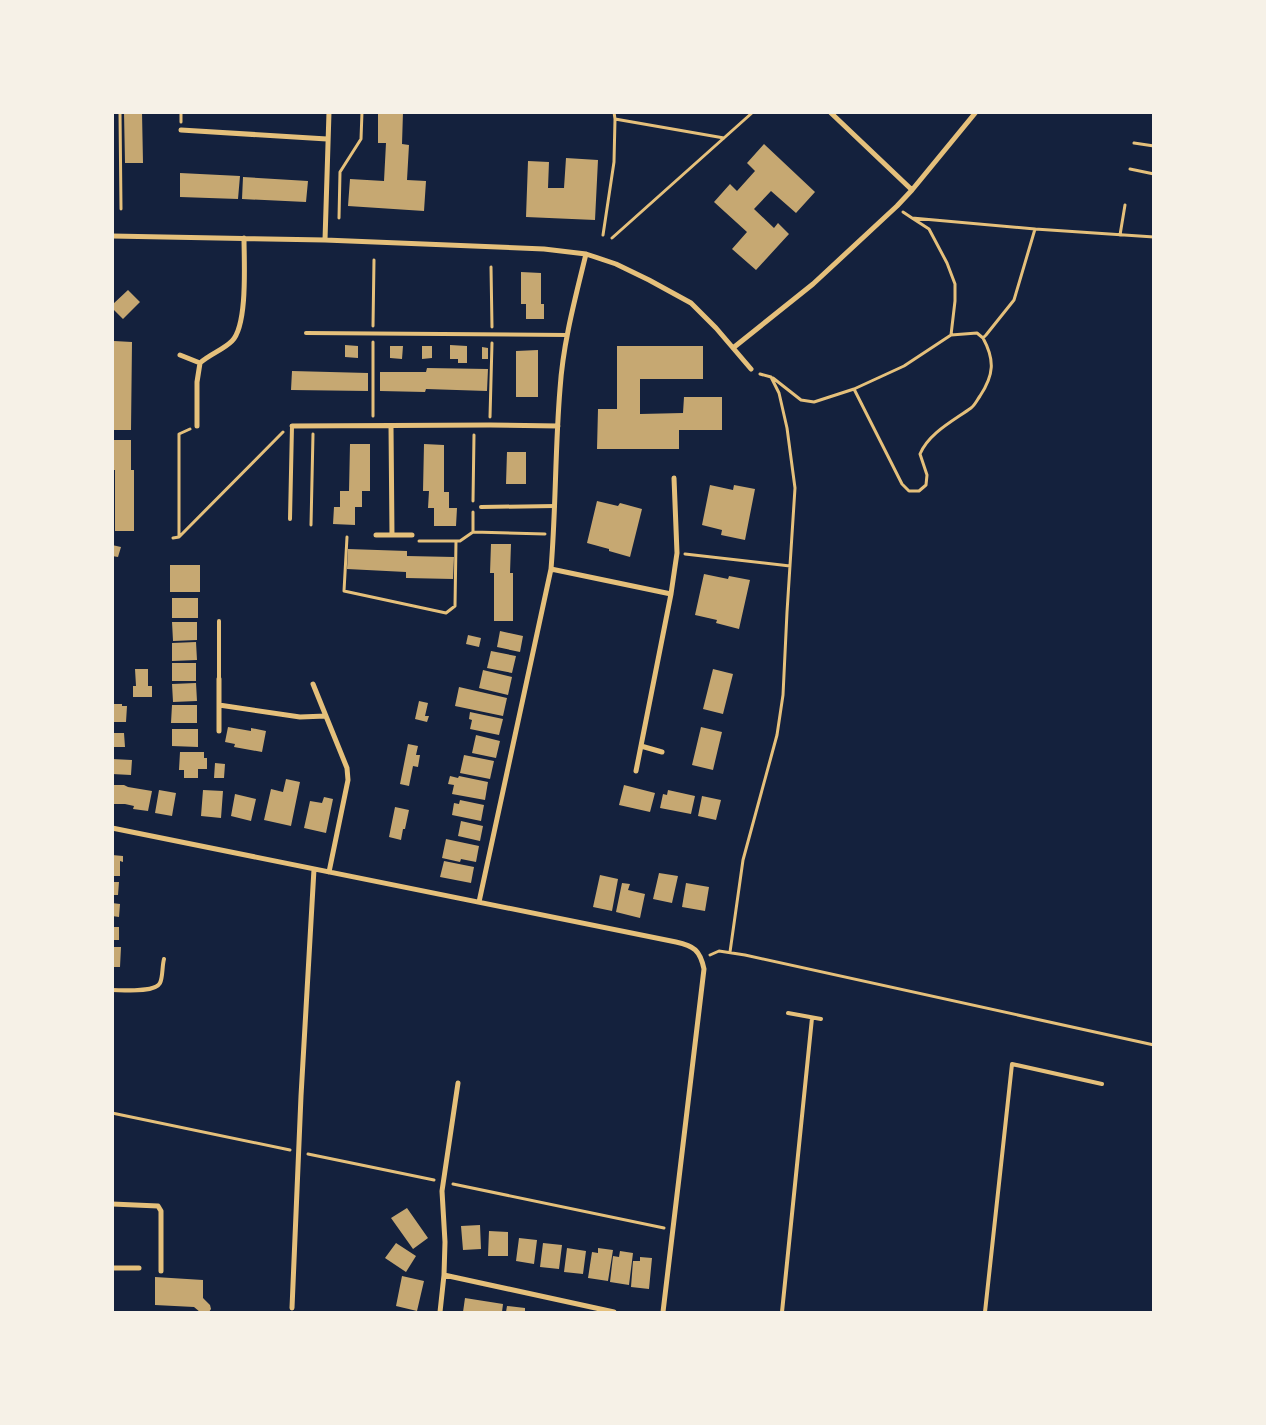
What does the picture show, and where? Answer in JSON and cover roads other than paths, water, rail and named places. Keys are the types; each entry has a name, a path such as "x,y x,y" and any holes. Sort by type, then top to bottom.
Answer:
{"street":[{"path":"325,240 328,112"},
{"path":"830,112 912,190"},
{"path":"733,348 814,284 897,206 976,112"},
{"path":"181,130 327,139"},
{"path":"112,236 325,240 544,249 586,254 616,264 691,303 750,369"},
{"path":"197,426 197,382 200,363 233,341 238,332 243,311 244,238"},
{"path":"479,902 551,568 560,389 567,335 586,254"},
{"path":"180,355 200,363"},
{"path":"292,426 558,426"},
{"path":"391,426 392,535"},
{"path":"636,771 671,594 677,554 674,478"},
{"path":"376,535 412,534"},
{"path":"551,568 671,594"},
{"path":"219,679 219,731"},
{"path":"313,684 347,768 348,780 330,872"},
{"path":"219,705 300,717 326,716"},
{"path":"641,746 662,752"},
{"path":"112,828 676,942 689,945 698,952 704,969 672,1229 664,1312"},
{"path":"292,1308 298,1152 314,869"},
{"path":"440,1312 445,1242 442,1191 458,1083"},
{"path":"112,1204 158,1206 161,1211 161,1271"},
{"path":"112,1268 139,1268"},
{"path":"444,1275 614,1312"}],"lane":[{"path":"306,333 567,335"},
{"path":"290,519 292,426"},
{"path":"481,506 555,506"},
{"path":"218,621 219,679"},
{"path":"112,990 155,988 160,983 164,959"},
{"path":"788,1013 821,1019"},
{"path":"782,1312 812,1018"},
{"path":"986,1312 1012,1064 1102,1084"}]}
